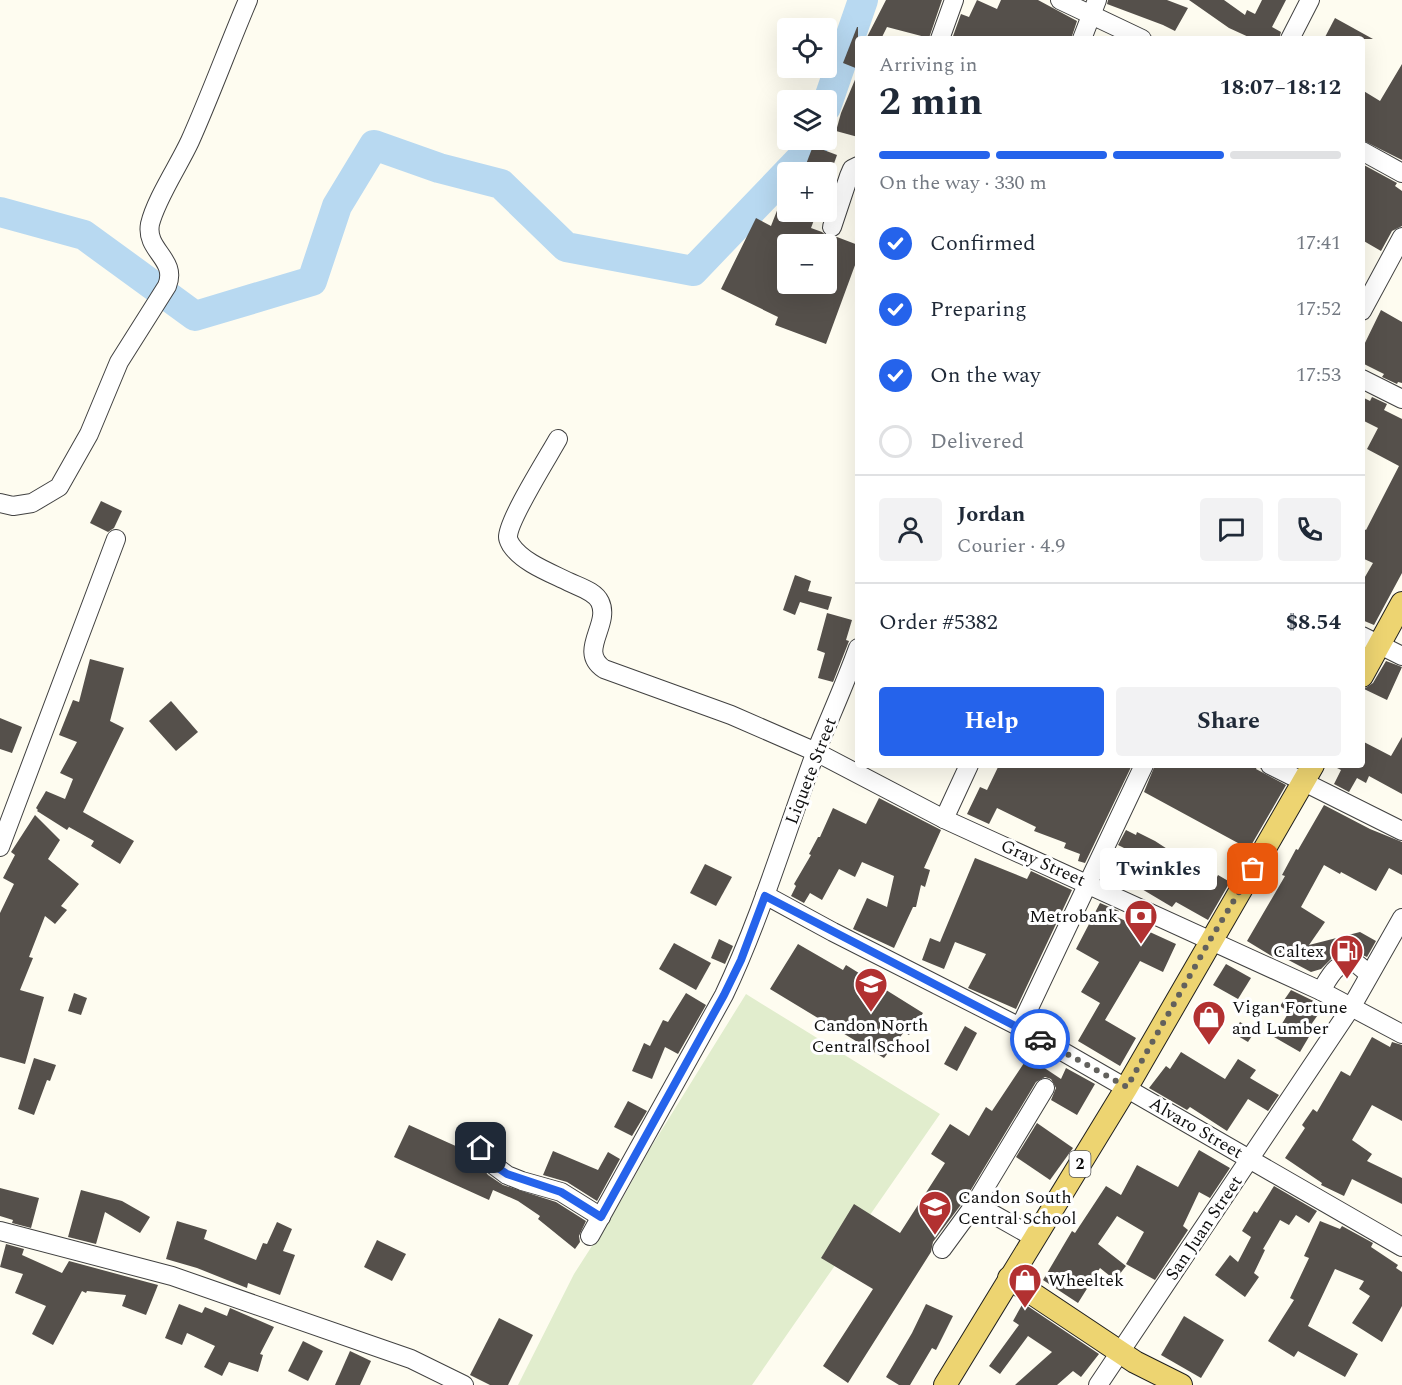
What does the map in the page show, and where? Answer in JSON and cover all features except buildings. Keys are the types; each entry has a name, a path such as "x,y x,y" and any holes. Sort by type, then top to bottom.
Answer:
{"main road":[{"path":"1365,664 1371,640 1402,603"},
{"name":"2","path":"945,1385 1127,1087 1308,774"},
{"path":"1009,1278 1120,1352 1158,1375 1181,1385"}],"street":[{"path":"0,503 14,506 32,503 59,487 89,434 119,362 150,315 170,278 168,265 150,238 150,223 189,142 248,0"},
{"path":"941,36 954,0"},
{"path":"1060,0 1094,8 1137,36"},
{"path":"1292,36 1310,0"},
{"path":"1083,36 1094,8"},
{"path":"1365,153 1402,173"},
{"path":"832,227 849,176 855,168"},
{"path":"1365,305 1402,237"},
{"path":"1365,380 1402,399"},
{"name":"Gray Street","path":"558,439 518,512 508,537 510,544 518,553 539,567 597,597 602,609 593,659 604,669 731,715 816,752 944,819 1321,991 1402,1034"},
{"path":"0,848 116,539"},
{"path":"1371,640 1402,656"},
{"name":"Liquete Street","path":"590,1236 724,995 741,960 816,752 855,656"},
{"path":"944,819 968,768"},
{"path":"1020,1028 1143,768"},
{"path":"1283,768 1308,774 1402,831"},
{"name":"Alvaro Street","path":"765,896 1020,1028 1402,1246"},
{"name":"San Juan Street","path":"1098,1385 1352,1006 1402,918"},
{"path":"1321,991 1334,969 1343,964 1357,964 1369,974"},
{"path":"942,1249 975,1204 1046,1088"},
{"path":"481,1148 495,1166 507,1174 561,1192 601,1217"},
{"path":"975,1204 1035,1238"},
{"path":"0,1231 172,1276 411,1359 464,1385"}],"green space":[{"path":"746,994 940,1114 752,1385 518,1385 574,1274"}],"waterway":[{"path":"832,90 863,0"},
{"path":"0,212 84,235 195,316 312,281 337,206 374,145 439,168 501,184 566,247 693,271 809,150"}],"way so far":[{"path":"1040,1039 1127,1087 1253,869"}],"place":[{"name":"Twinkles","path":"1253,869"},
{"name":"Metrobank","path":"1141,945"},
{"name":"Caltex","path":"1347,980"},
{"name":"Candon North Central School","path":"871,1013"},
{"name":"Vigan Fortune and Lumber","path":"1209,1046"},
{"name":"Candon South Central School","path":"935,1236"},
{"name":"Wheeltek","path":"1025,1309"}],"route":[{"path":"481,1148 495,1166 507,1174 543,1188 561,1192 601,1217 724,995 741,960 765,896 1040,1039"}]}
